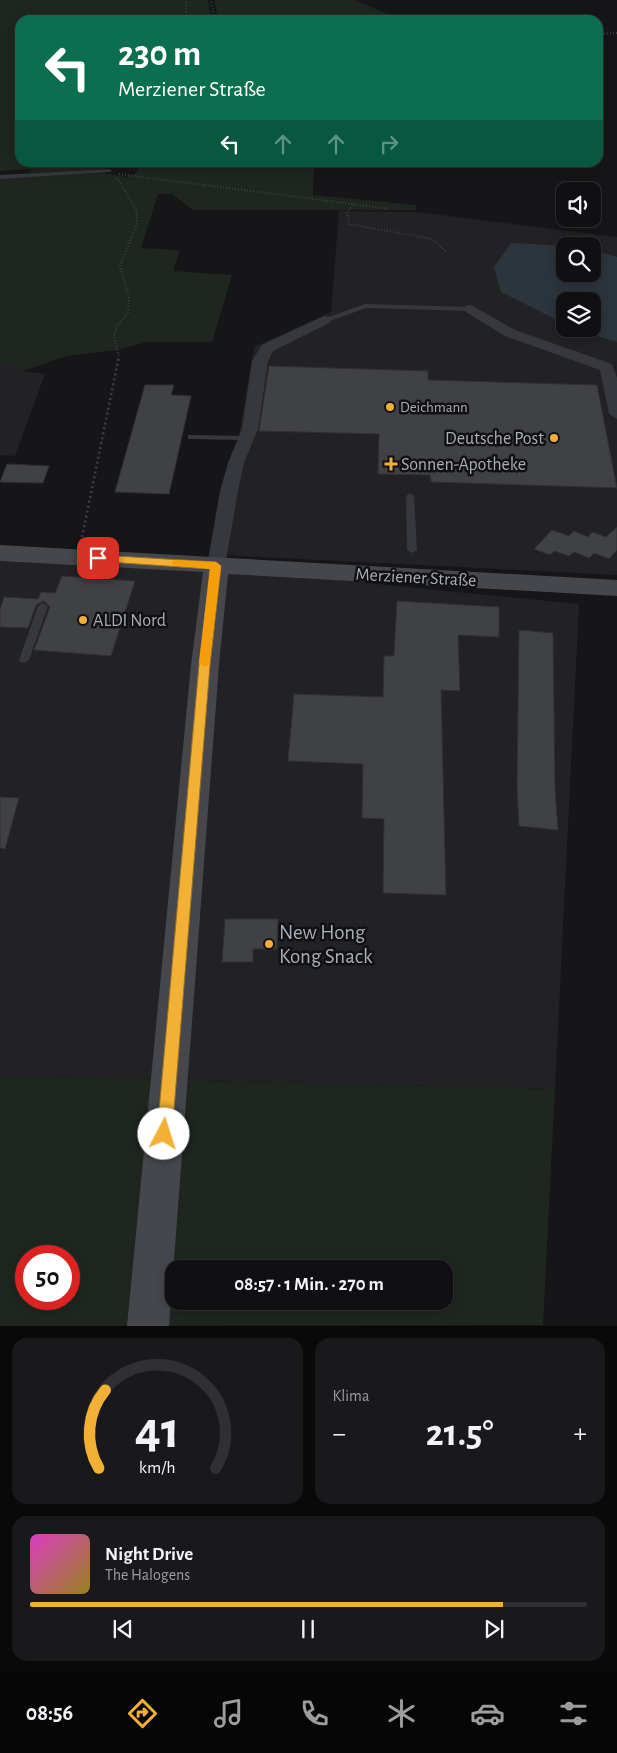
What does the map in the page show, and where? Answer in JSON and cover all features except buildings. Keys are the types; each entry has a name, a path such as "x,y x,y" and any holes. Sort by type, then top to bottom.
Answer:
{"main road":[{"name":"Merziener Straße","path":"0,553 617,588"},
{"path":"148,1326 204,665 216,566"}],"street":[{"path":"471,308 510,332 607,367 617,414"},
{"path":"216,566 229,491 236,463 246,438 260,361 267,348 324,320"}],"lane":[{"path":"0,177 112,172"},
{"path":"324,320 365,306 471,308"},
{"path":"192,437 246,438"},
{"path":"410,496 412,550"},
{"path":"24,660 43,606"}],"path":[{"path":"186,0 186,15"},
{"path":"211,0 214,15"},
{"path":"603,34 617,33"},
{"path":"112,172 390,209"},
{"path":"78,557 119,356 114,337 117,326 128,313 129,296 120,266 136,223 137,212 112,172"},
{"path":"354,204 347,212 349,224 432,239 447,252"}],"shaded area":[{"path":"0,0 208,0 211,15 15,15 15,167 108,167 103,169 31,173 31,169 0,171"},
{"path":"214,0 355,0 390,15 217,15"},
{"path":"138,167 314,167 313,195 416,205 416,210 193,210 172,194 158,194 141,248 180,250 173,271 232,275 212,342 147,342 116,350 66,356 24,371 15,365 0,365 0,178 102,173 127,177 136,173"},
{"path":"339,211 417,212 617,237 617,575 219,555 213,538 240,430 254,347 331,312"},
{"path":"511,243 556,245 556,282 601,282 601,252 617,257 617,342 600,337 601,292 556,292 556,320 501,292 494,267"},
{"path":"0,365 15,365 24,371 45,374 15,456 0,455"},
{"path":"0,557 196,566 579,604 555,1089 0,1075"},
{"path":"0,1075 555,1089 543,1325 0,1326"}],"slow traffic":[{"path":"176,563 216,566 205,663"}],"place":[{"name":"Deichmann","path":"390,407"},
{"name":"Deutsche Post","path":"554,438"},
{"name":"Sonnen-Apotheke","path":"391,464"},
{"name":"ALDI Nord","path":"83,620"},
{"name":"New Hong Kong Snack","path":"269,944"}],"route":[{"path":"98,558 216,566 204,665 164,1134"}]}
